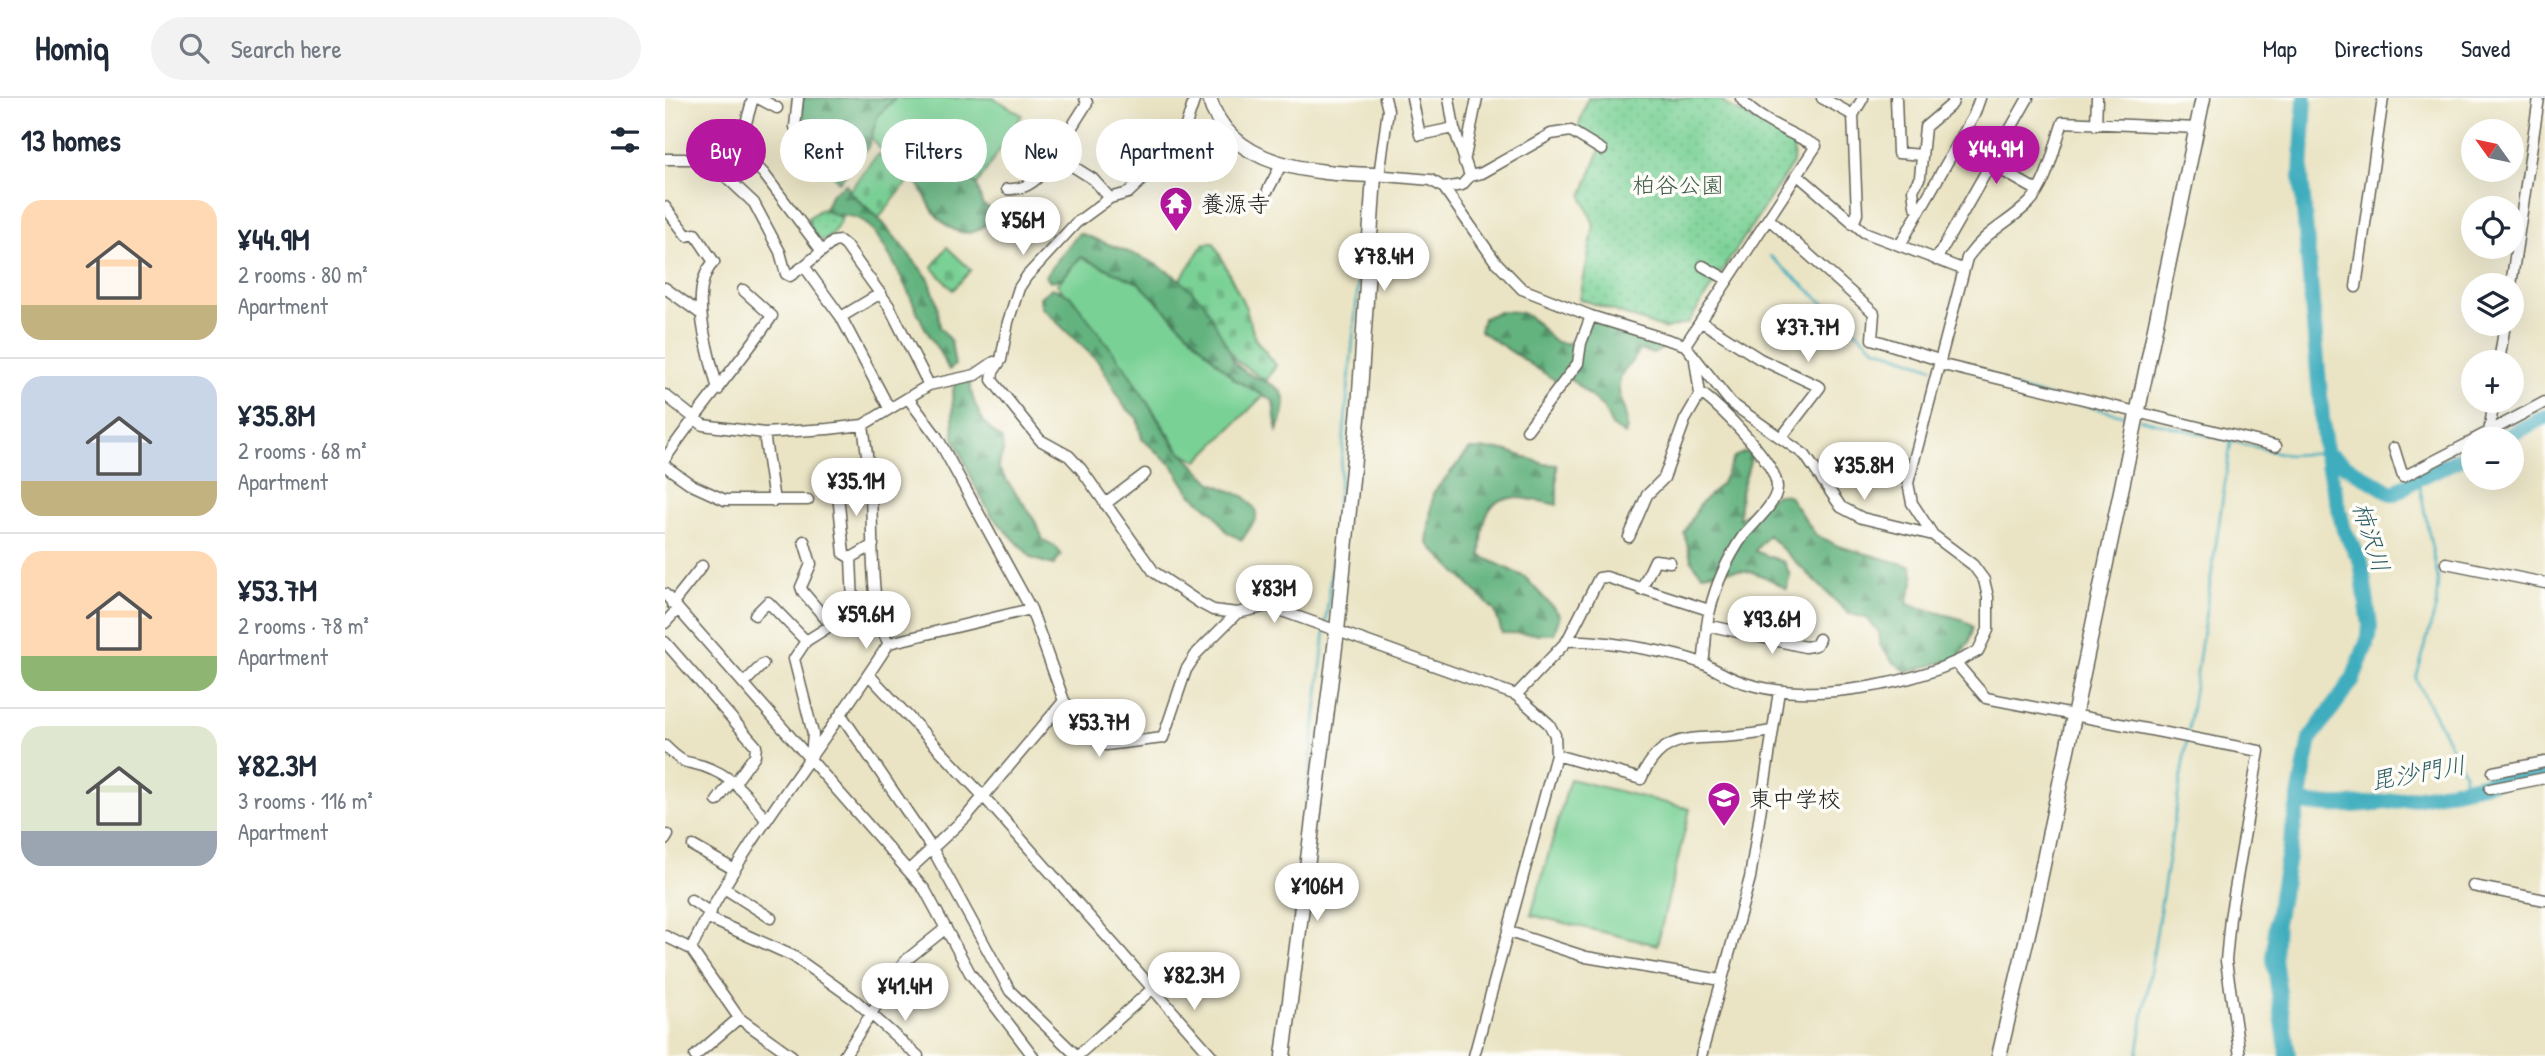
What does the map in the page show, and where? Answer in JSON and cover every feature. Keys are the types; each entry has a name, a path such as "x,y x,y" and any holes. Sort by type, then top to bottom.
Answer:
{"street":[{"path":"749,119 756,98 777,108"},
{"path":"796,119 798,98"},
{"path":"1077,119 1087,103 1085,98"},
{"path":"1474,1056 1556,755 1555,735 1549,724 1516,695 1268,606 1237,613 1213,610 1154,572 1069,456 1040,440 992,380 1002,355 1008,322 1019,288 1027,276 1076,223 1109,198 1128,193 1166,157 1185,128 1198,98 1234,137 1250,150 1281,165 1350,175 1431,180 1444,188 1495,261 1521,289 1591,316 1685,345 1731,403 1805,455 1833,500 1850,513 1933,535 1973,565 1987,590 1986,640 1978,651 1956,663 1862,687 1825,691 1779,691 1745,684 1703,663 1584,640 1567,641"},
{"path":"1283,1056 1359,408 1376,176 1388,110 1385,98"},
{"path":"1412,98 1420,135 1454,128"},
{"path":"1449,98 1454,128 1470,176"},
{"path":"1464,162 1477,98"},
{"path":"1685,345 1799,176 1816,146 1745,106 1741,98"},
{"path":"1822,98 1853,115"},
{"path":"1853,224 1857,204 1853,115 1863,98"},
{"path":"1896,98 1898,153 1922,155"},
{"path":"1921,207 1915,206 1913,190 1920,177 1926,123 1952,104 1954,98"},
{"path":"1900,245 1957,145 1980,98"},
{"path":"1936,260 2028,98"},
{"path":"2096,125 2097,98"},
{"path":"1999,1056 2203,98"},
{"path":"2357,287 2383,98"},
{"path":"2513,273 2539,98"},
{"path":"1933,535 1907,491 1962,269 1985,235 2029,203 2038,191 2063,122 2197,128"},
{"path":"1444,188 1462,185 1470,176 1482,173 1551,134 1571,131 1602,150"},
{"path":"1957,145 2038,191"},
{"path":"665,159 686,159"},
{"path":"1269,190 1281,165"},
{"path":"1082,172 1093,179 1109,198"},
{"path":"1799,176 1868,234 1962,269"},
{"path":"766,177 821,250"},
{"path":"732,182 754,203 780,252 786,274 790,276 821,250 840,241 881,293 929,385"},
{"path":"1007,189 1022,190 1033,182"},
{"path":"665,207 687,236 695,234 714,262 705,271 701,314 718,390"},
{"path":"1770,220 1874,313 1872,339 1939,362 2276,446"},
{"path":"804,266 841,317 889,408"},
{"path":"1703,266 1728,280"},
{"path":"665,288 701,314"},
{"path":"665,459 692,418 718,390 772,316 743,290"},
{"path":"841,317 881,293"},
{"path":"1527,430 1578,363 1581,342 1591,316"},
{"path":"1702,322 1760,359 1820,387 1781,438"},
{"path":"665,395 703,425 764,433 863,425 929,385 975,376 1002,355"},
{"path":"1629,537 1647,495 1664,478 1685,420 1700,392 1694,357"},
{"path":"1700,392 1723,411 1760,454 1775,475 1777,487 1772,501 1735,548 1709,610 1703,663"},
{"path":"908,398 937,437 1031,609 1064,701 1106,745 1163,738 1186,670 1197,653 1237,613"},
{"path":"2498,427 2545,402"},
{"path":"863,425 871,491 879,611 882,630 889,643"},
{"path":"764,433 773,501"},
{"path":"2394,448 2403,477 2461,447"},
{"path":"665,466 711,495 725,500 808,500"},
{"path":"1105,504 1145,474"},
{"path":"851,558 844,554 838,494 871,491"},
{"path":"804,541 811,564 801,587 831,625"},
{"path":"851,558 873,545"},
{"path":"811,760 813,734 794,659 806,640 846,616 853,604 851,558"},
{"path":"1641,590 1655,560 1669,562"},
{"path":"2446,563 2545,583"},
{"path":"665,623 702,566"},
{"path":"1516,695 1567,641 1599,578 1606,577 1709,610"},
{"path":"665,594 674,608 745,682 925,890 977,983 1033,1056"},
{"path":"755,615 768,602 806,640"},
{"path":"691,949 724,888 766,820 842,716 889,643 1031,609"},
{"path":"1707,625 1805,647 1811,647 1819,639"},
{"path":"666,644 756,746 755,755 717,800"},
{"path":"1956,663 1986,698 2259,751 2229,918 2226,961 2240,1056"},
{"path":"745,682 763,664"},
{"path":"869,675 984,797 1212,1056"},
{"path":"1701,1056 1750,878 1779,691"},
{"path":"909,870 933,850 984,797 1064,701"},
{"path":"842,716 933,850 1010,991 1077,1056 1153,989"},
{"path":"1556,755 1641,779 1648,762 1662,748 1686,738 1772,731"},
{"path":"665,747 681,762 713,770 733,783 766,820"},
{"path":"2493,772 2545,762"},
{"path":"2490,789 2545,778"},
{"path":"693,846 735,870"},
{"path":"2473,886 2545,900"},
{"path":"724,888 771,918"},
{"path":"691,900 709,916 793,956 846,993 918,1056"},
{"path":"845,1056 905,961 946,928"},
{"path":"1509,932 1586,957 1721,980"},
{"path":"665,936 691,949 739,1018 793,1056"},
{"path":"695,1056 739,1018"}],"green space":[{"path":"802,98 896,98 878,115 867,148 867,119 801,119"},
{"path":"896,98 994,98 1022,115 1019,119 1001,119 1001,148 987,169 987,119 881,119 881,150 871,137 878,115"},
{"name":"柏谷公園","path":"1588,98 1725,98 1723,103 1794,143 1793,163 1688,323 1665,329 1580,299 1594,225 1582,196 1600,150 1578,128"},
{"path":"878,154 881,157 881,182 907,182 879,218 849,191 856,182 867,182 867,168"},
{"path":"916,182 974,182 982,204 995,212 978,230 965,233 957,231 938,217"},
{"path":"846,184 852,195 883,223 929,279 937,303 940,327 951,341 955,365 949,370 881,241 857,218 829,216 824,209 832,193"},
{"path":"821,209 842,218 833,234 826,240 819,240 807,224 810,222 808,218"},
{"path":"1079,233 1145,259 1190,287 1215,320 1227,341 1234,362 1244,371 1281,392 1285,401 1284,413 1277,431 1273,401 1234,379 1139,283 1081,257 1061,279 1050,281 1045,276"},
{"path":"1204,243 1214,243 1246,308 1255,339 1276,365 1266,381 1234,359 1203,301 1180,280"},
{"path":"947,247 971,270 953,290 932,267"},
{"path":"1081,257 1139,283 1234,379 1264,395 1198,461 1180,451 1147,401 1057,284"},
{"path":"1052,288 1070,295 1125,367 1174,445 1212,483 1245,497 1256,510 1256,519 1242,540 1227,532 1214,513 1190,493 1172,465 1142,439 1137,418 1124,406 1100,363 1041,307 1040,297"},
{"path":"1501,311 1524,314 1549,337 1561,343 1582,339 1590,320 1653,339 1662,349 1653,354 1641,350 1620,380 1619,391 1627,422 1625,435 1612,426 1603,407 1568,377 1556,381 1480,331 1483,318"},
{"path":"969,377 978,412 988,427 1002,439 1003,452 998,467 1034,520 1043,540 1055,546 1061,554 1054,565 1033,559 991,515 974,484 954,437 952,395 956,379"},
{"path":"1470,449 1505,450 1544,464 1557,465 1557,505 1521,498 1498,501 1486,519 1481,556 1525,577 1560,615 1554,634 1502,633 1495,611 1427,543 1433,493"},
{"path":"1745,452 1752,455 1741,492 1739,519 1776,494 1788,495 1816,535 1838,546 1911,566 1914,579 1907,604 1961,619 1973,627 1969,642 1959,658 1907,672 1892,661 1880,645 1879,632 1868,619 1848,613 1768,535 1755,551 1784,562 1790,575 1786,589 1755,573 1745,571 1702,574 1692,562 1684,533 1700,504 1722,483 1734,457"},
{"path":"1570,779 1690,809 1657,945 1531,915"}],"waterway":[{"name":"柿沢川","path":"2288,1056 2274,959 2276,923 2310,739 2353,679 2369,637 2370,625 2361,562 2344,530 2325,453 2301,175 2305,98"},
{"path":"1326,623 1358,286 1362,184"},
{"path":"1770,256 1874,347 1933,368"},
{"path":"1991,382 2130,417"},
{"path":"2524,428 2545,417"},
{"path":"2140,419 2288,455 2325,453"},
{"path":"2188,733 2231,442"},
{"path":"2325,453 2393,494 2418,478 2461,458"},
{"path":"2418,478 2438,579 2436,606 2416,679 2464,773 2464,787"},
{"path":"1294,916 1325,630"},
{"path":"2137,1056 2187,739"},
{"name":"毘沙門川","path":"2298,803 2360,804 2422,797 2545,770"}],"place":[{"name":"養源寺","path":"1176,233"},
{"name":"東中学校","path":"1724,828"}]}
